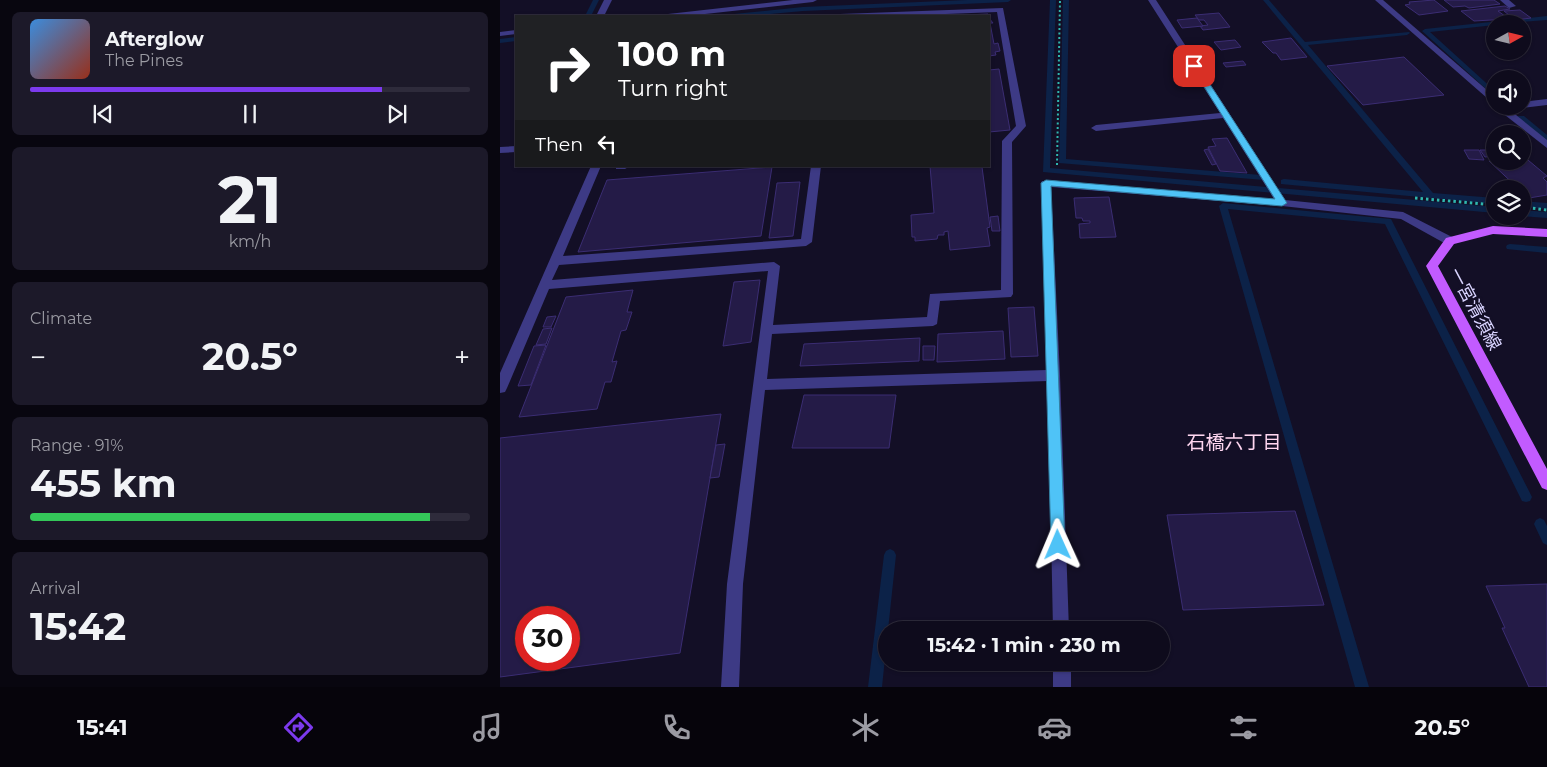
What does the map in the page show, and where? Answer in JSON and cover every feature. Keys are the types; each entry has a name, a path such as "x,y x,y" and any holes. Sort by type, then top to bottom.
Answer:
{"main road":[{"name":"一宮清須線","path":"1547,232 1493,230 1450,241 1432,266 1547,483"}],"street":[{"path":"600,15 608,0"},
{"path":"677,15 813,0"},
{"path":"1152,0 1282,203"},
{"path":"1379,0 1486,93"},
{"path":"1504,0 1512,6"},
{"path":"766,330 933,321 934,297 1007,294 1007,141 1021,126 1000,10 867,15"},
{"path":"500,34 515,32"},
{"path":"1531,103 1547,102"},
{"path":"1096,128 1226,115"},
{"path":"1512,115 1547,145"},
{"path":"500,150 515,149"},
{"path":"500,388 596,167"},
{"path":"555,261 806,242 816,167"},
{"path":"1061,621 1054,375 1046,183 1282,203 1403,216 1450,241"},
{"path":"545,285 774,266 735,584 730,687"},
{"path":"760,385 1054,375"},
{"path":"1062,671 1062,687"}],"path":[{"path":"1060,0 1056,165 1065,166"},
{"path":"1407,197 1486,204"},
{"path":"1531,209 1547,210"}],"building":[{"path":"1434,0 1448,11 1419,15 1405,5 1410,4 1409,2"},
{"path":"1444,0 1494,0 1500,4 1469,8 1465,6 1453,7"},
{"path":"1505,6 1510,9 1498,11 1504,15 1486,15 1486,20 1474,21 1461,11"},
{"path":"1520,10 1527,15 1509,15 1504,11"},
{"path":"1219,13 1230,27 1203,30 1200,26 1208,25 1204,20 1199,20 1195,15"},
{"path":"1197,18 1203,26 1182,28 1177,20"},
{"path":"990,23 994,44 998,43 1000,51 995,52 996,55 990,56"},
{"path":"1291,38 1307,57 1281,60 1276,53 1273,53 1262,42"},
{"path":"1235,40 1241,47 1221,50 1214,42"},
{"path":"1404,57 1444,95 1363,105 1327,66"},
{"path":"1243,61 1246,65 1226,67 1223,63"},
{"path":"999,69 1010,130 990,132 990,70"},
{"path":"1227,138 1247,173 1220,171 1208,147 1216,146 1212,139"},
{"path":"1208,149 1216,164 1212,165 1204,150"},
{"path":"1464,150 1479,150 1484,160 1469,159"},
{"path":"1480,150 1486,150 1485,157"},
{"path":"1531,163 1547,176 1543,178 1547,182 1547,195 1531,198 1531,180 1509,180 1499,170 1531,170"},
{"path":"772,167 761,236 578,252 607,180"},
{"path":"930,167 982,167 990,227 987,228 990,246 950,250 948,231 944,232 944,235 938,235 937,239 915,241 915,237 912,237 911,215 934,213"},
{"path":"800,182 793,236 769,238 777,183"},
{"path":"1109,197 1116,237 1080,238 1079,224 1090,223 1090,221 1076,218 1074,198"},
{"path":"998,216 1000,231 992,231 990,217"},
{"path":"760,280 751,342 723,346 734,282"},
{"path":"633,290 627,312 632,312 626,330 621,331 612,362 617,361 611,382 605,382 597,409 519,417 566,297"},
{"path":"1034,307 1038,356 1011,357 1008,308"},
{"path":"556,316 551,327 543,327 547,317"},
{"path":"552,328 546,344 536,345 543,329"},
{"path":"1003,331 1005,359 937,362 938,334"},
{"path":"920,338 919,361 800,366 804,344"},
{"path":"546,345 531,385 518,386 534,346"},
{"path":"923,346 935,346 934,360 923,360"},
{"path":"804,395 896,395 889,448 792,448"},
{"path":"721,414 680,653 580,666 580,606 515,606 515,671 545,671 500,677 500,438"},
{"path":"725,444 719,477 710,478 716,445"},
{"path":"1295,511 1324,605 1183,610 1167,515"},
{"path":"1547,584 1547,687 1529,687 1502,628 1505,628 1486,586"}],"waterway":[{"path":"588,15 596,0"},
{"path":"744,15 803,9 1008,0"},
{"path":"1053,0 1046,170 1486,209"},
{"path":"1066,0 1062,161 1261,178"},
{"path":"1266,0 1303,44"},
{"path":"1486,87 1425,31 1547,18"},
{"path":"1303,44 1407,33"},
{"path":"500,41 515,39"},
{"path":"1303,44 1430,195"},
{"path":"1521,118 1547,139"},
{"path":"1284,182 1430,195"},
{"path":"1430,195 1486,200"},
{"path":"1531,205 1547,206"},
{"path":"1362,687 1223,206 1388,221 1526,497"},
{"path":"1531,214 1547,215"},
{"path":"1510,247 1547,250"},
{"path":"1540,524 1547,539"},
{"path":"875,687 890,555"}],"district":[{"name":"石橋六丁目","path":"1234,442"}],"route":[{"path":"1058,545 1054,375 1046,183 1282,203 1194,66"}]}
